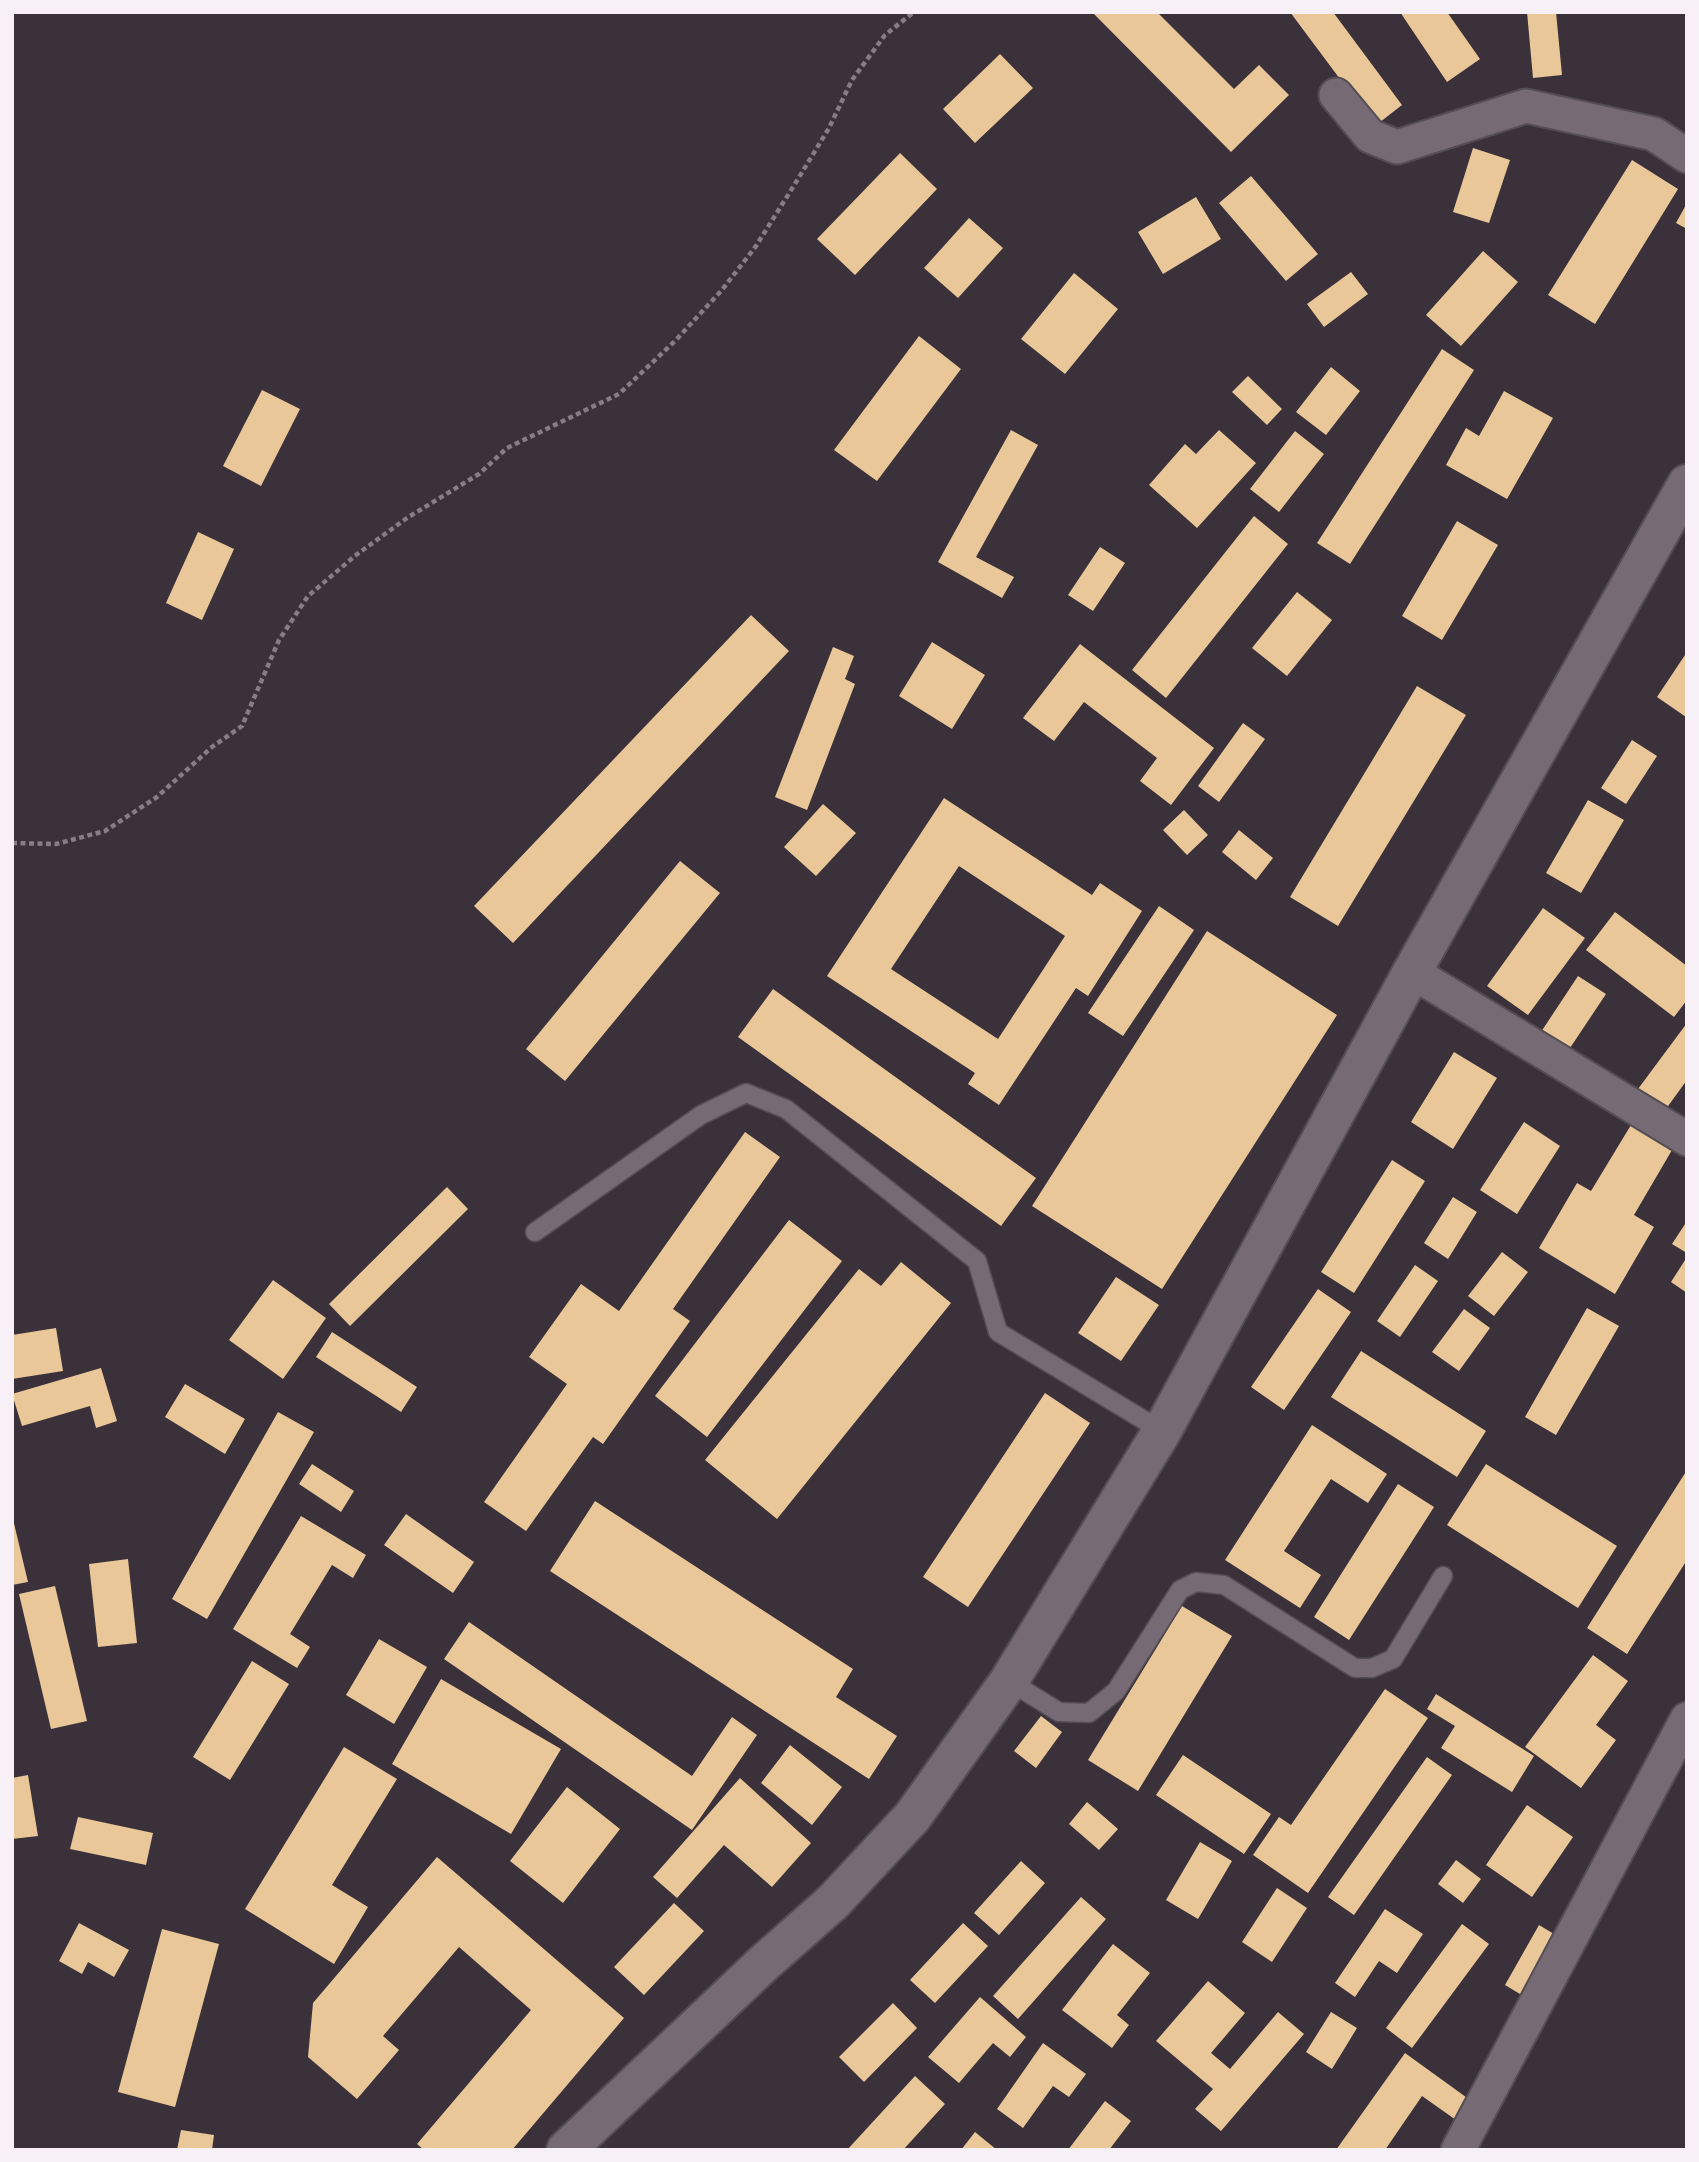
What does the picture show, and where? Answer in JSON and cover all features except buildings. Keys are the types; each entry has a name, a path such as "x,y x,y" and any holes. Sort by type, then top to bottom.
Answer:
{"main road":[{"path":"566,2150 765,1962 833,1902 913,1816 1009,1681 1162,1432 1412,972 1687,484"}],"street":[{"path":"1336,95 1370,136 1397,147 1526,106 1654,134 1687,156"},
{"path":"1412,972 1687,1139"},
{"path":"1458,2150 1687,1719"}],"lane":[{"path":"535,1232 701,1115 746,1093 786,1110 977,1261 998,1332 1162,1432"},
{"path":"1009,1681 1059,1712 1089,1713 1116,1691 1180,1590 1196,1582 1224,1585 1355,1668 1372,1668 1393,1659 1443,1576"}],"path":[{"path":"12,843 56,844 105,831 157,797 205,753 242,726 279,640 308,596 346,563 407,518 479,474 507,448 619,394 675,341 731,279 756,246 829,128 852,80 885,35 914,12"}]}
